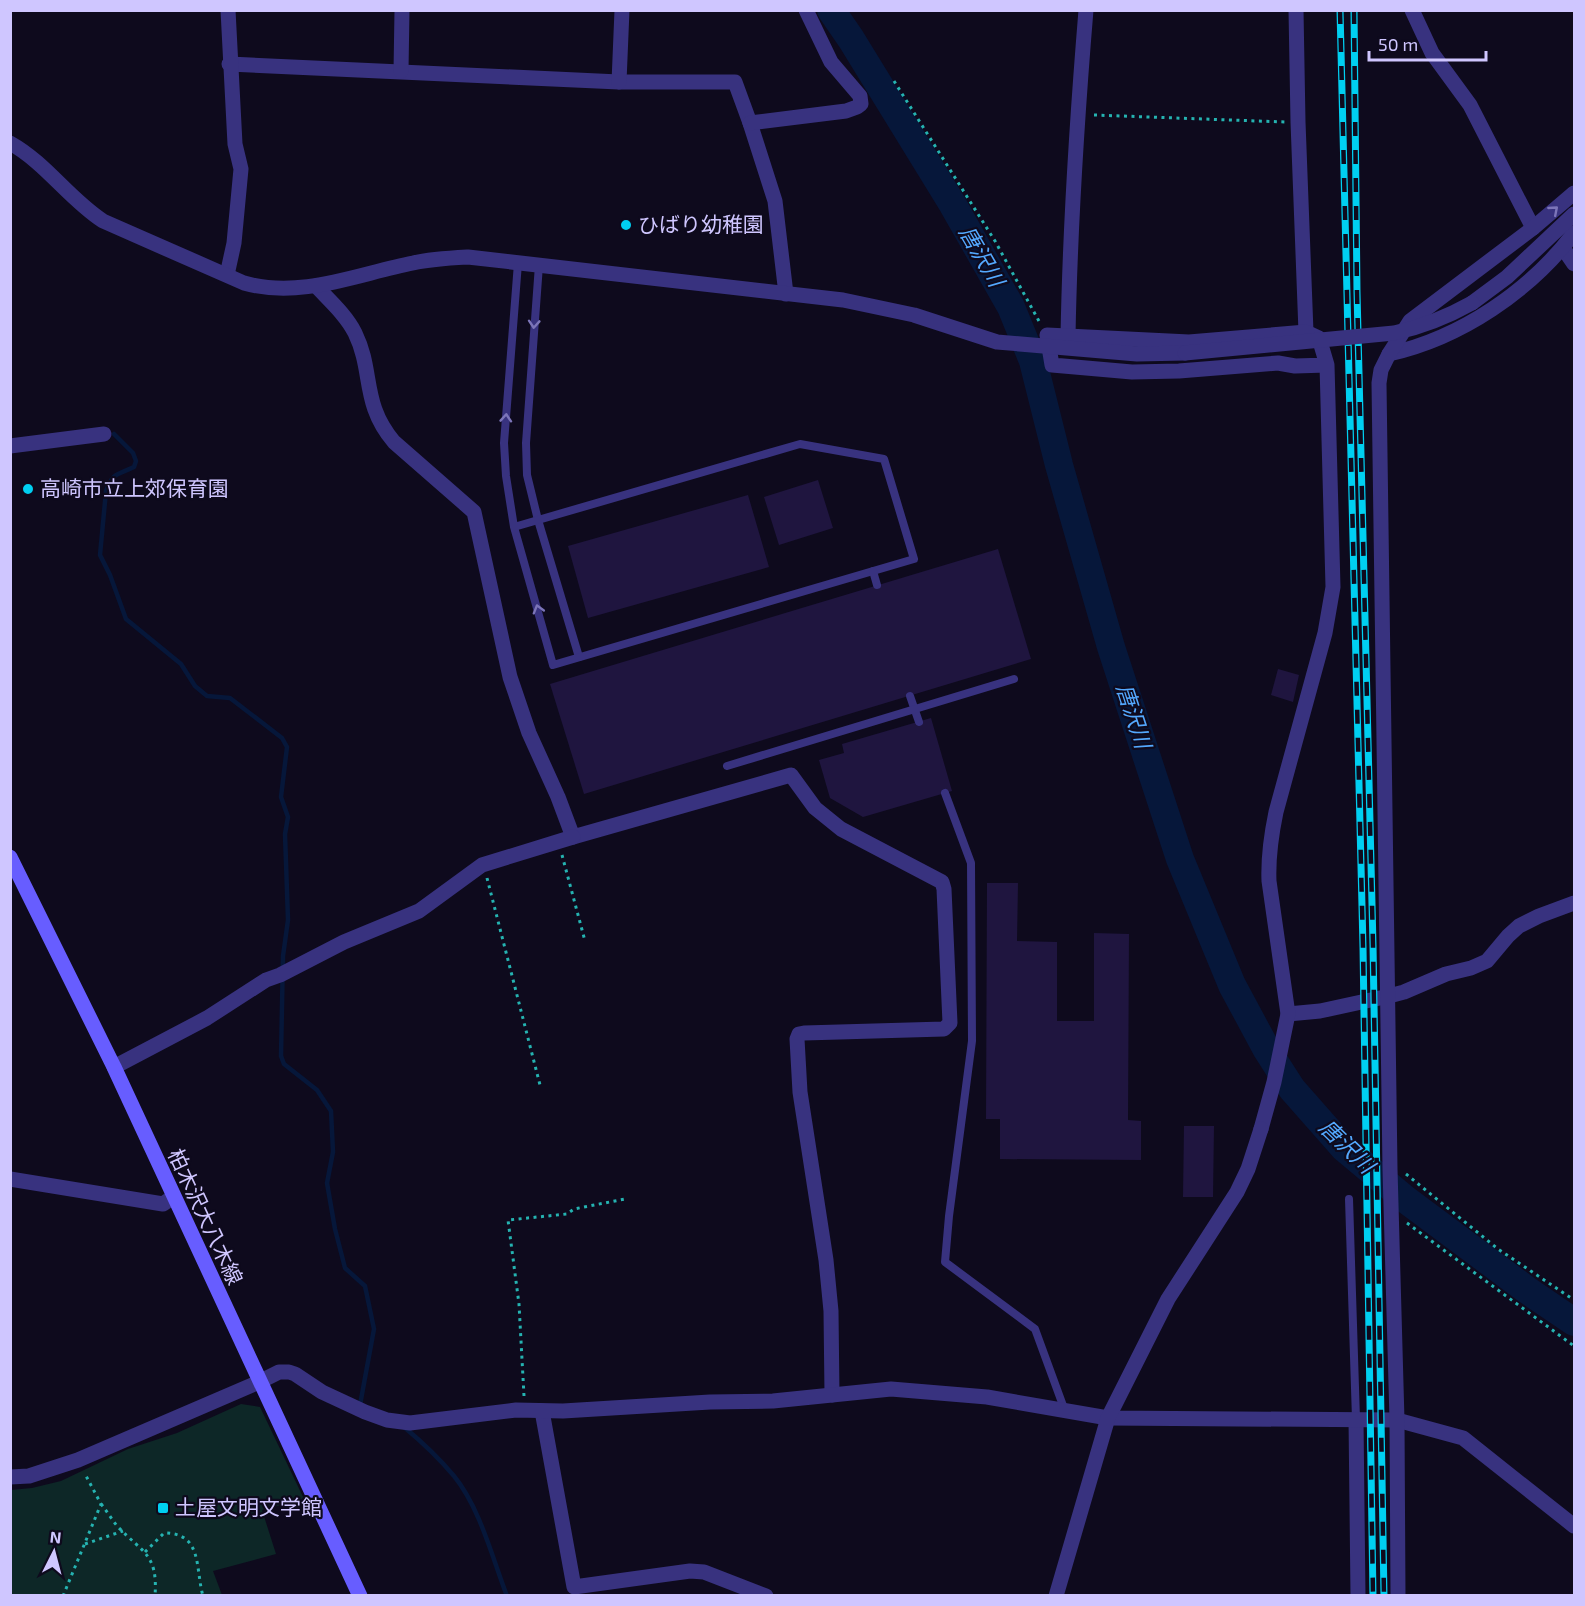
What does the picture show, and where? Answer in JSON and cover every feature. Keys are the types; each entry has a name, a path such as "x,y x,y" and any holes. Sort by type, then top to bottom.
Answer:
{"main road":[{"name":"柏木沢大八木線","path":"10,857 114,1067 360,1596"}],"street":[{"path":"227,275 234,243 241,169 235,144 228,10"},
{"path":"401,71 402,10"},
{"path":"619,82 622,10"},
{"path":"750,123 846,111 857,108 861,104 860,96 831,62 806,10"},
{"path":"1068,336 1077,115 1086,10"},
{"path":"1296,10 1306,332"},
{"path":"1412,10 1432,53 1470,105 1533,228"},
{"path":"230,64 619,82 735,82 775,201 786,294"},
{"path":"10,143 36,160 84,209 103,221 227,275 263,288 283,290 316,286 438,259 468,257 843,300 914,315 997,342 1045,343 1137,354 1185,353 1394,333 1418,328 1472,303 1507,277 1575,214"},
{"path":"1398,1596 1379,383 1381,370 1389,354 1410,321 1533,228 1575,193"},
{"path":"1389,354 1407,350 1461,328 1499,306 1563,248 1575,233"},
{"path":"1563,248 1575,264"},
{"path":"316,286 355,332 378,421 394,442 474,512 510,677 530,733 558,797 566,840"},
{"path":"1444,296 1461,328"},
{"path":"1045,343 1068,336 1190,342 1306,332 1319,338 1327,365 1333,587 1325,633 1276,812 1268,859 1269,881 1288,1014 1274,1082 1248,1169 1237,1192 1168,1299 1108,1418 1056,1596"},
{"path":"1045,343 1052,365 1132,372 1179,371 1278,363 1294,366 1327,365"},
{"path":"10,446 104,434"},
{"path":"114,1067 207,1018 266,980 344,942 418,911 482,865 791,775 815,808 841,829 942,882 944,889 950,1023 944,1029 804,1033 800,1034 797,1039 800,1092 827,1270 831,1311 832,1395"},
{"path":"1288,1014 1320,1011 1389,996 1446,974 1471,968 1487,961 1518,926 1575,903"},
{"path":"10,1179 163,1204 173,1197"},
{"path":"10,1477 29,1476 78,1460 279,1372 289,1372 322,1392 387,1420 410,1423 524,1410 563,1411 710,1402 773,1401 891,1389 987,1397 1108,1418 1397,1420 1463,1438 1575,1526"},
{"path":"542,1411 574,1587 690,1571 704,1572 766,1596"},
{"path":"1356,1419 1358,1596"}],"lane":[{"path":"514,526 800,444 884,459 914,559 553,666 514,526 506,476 504,443 518,263"},
{"path":"539,266 526,443 527,475 579,657"},
{"path":"873,571 877,585"},
{"path":"727,766 1014,679"},
{"path":"910,696 919,722"},
{"path":"945,793 970,863 972,1029 948,1216 945,1262 1035,1329 1065,1411"},
{"path":"1349,1199 1356,1419"}],"path":[{"path":"894,81 995,241 1045,343"},
{"path":"1077,115 1298,122"},
{"path":"566,840 585,941"},
{"path":"482,865 490,887 540,1085"},
{"path":"1391,1172 1401,1170 1498,1249 1575,1300"},
{"path":"524,1410 519,1304 508,1220 567,1214 574,1209 625,1199"},
{"path":"1393,1212 1575,1346"},
{"path":"78,1460 101,1504 123,1532 145,1552 152,1563 157,1577 155,1596"},
{"path":"63,1596 101,1504"},
{"path":"85,1544 123,1532"},
{"path":"145,1552 164,1533 176,1533 187,1540 195,1549 203,1596"}],"green space":[{"path":"241,1404 260,1407 304,1499 262,1510 276,1554 213,1571 222,1595 11,1596 11,1490 61,1481 128,1449 177,1433"}],"building":[{"path":"818,480 833,528 779,545 764,497"},
{"path":"748,495 769,567 588,618 568,546"},
{"path":"998,549 1031,659 584,794 550,684"},
{"path":"1278,669 1299,675 1293,702 1271,695"},
{"path":"931,718 952,791 863,817 830,798 819,760 844,753 842,744"},
{"path":"987,883 1018,883 1017,941 1057,942 1057,1021 1094,1021 1094,933 1129,934 1128,1120 1141,1121 1141,1160 1000,1159 1000,1119 986,1119"},
{"path":"1184,1126 1214,1126 1213,1197 1183,1197"},
{"path":"164,1505 168,1514 164,1516 160,1507"}],"waterway":[{"name":"唐沢川","path":"831,10 953,205 1011,307 1033,361 1059,465 1111,647 1180,859 1232,985 1267,1050 1292,1089 1344,1148 1405,1199 1574,1322"},
{"path":"114,434 133,453 136,461 134,467 113,477 106,491 100,555 126,619 181,664 195,686 207,696 230,698 282,738 287,747 281,797 288,817 285,834 288,920 283,956 281,1056 284,1064 317,1090 331,1111 333,1152 327,1183 335,1229 345,1268 365,1286 374,1329 360,1405"},
{"path":"404,1427 424,1444 463,1489 478,1518 507,1596"}],"railway":[{"path":"1340,10 1363,947 1373,1596"},
{"path":"1354,10 1357,292 1373,945 1384,1596"}],"place":[{"name":"ひばり幼稚園","path":"626,225"},
{"name":"高崎市立上郊保育園","path":"28,489"},
{"name":"土屋文明文学館","path":"163,1508"}]}
